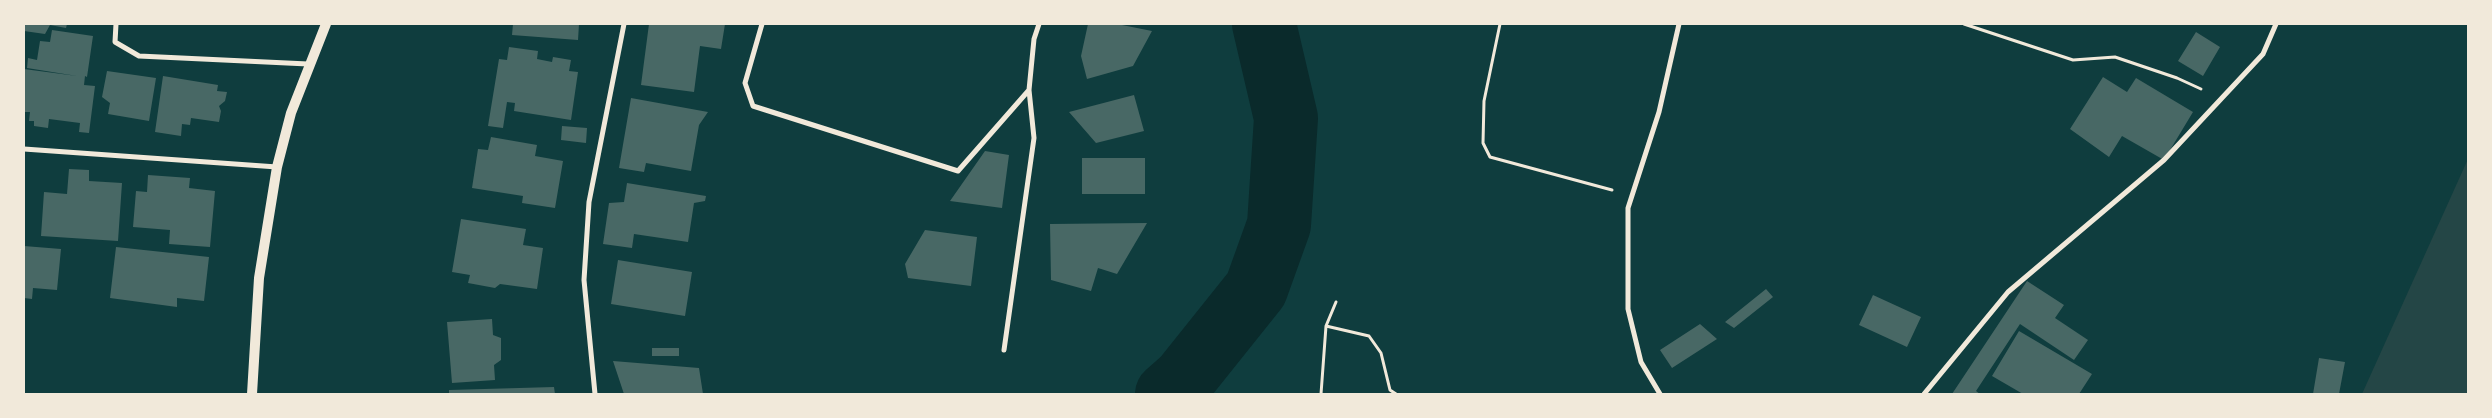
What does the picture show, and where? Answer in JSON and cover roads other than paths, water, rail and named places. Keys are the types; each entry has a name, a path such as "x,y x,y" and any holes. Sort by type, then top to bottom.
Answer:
{"main road":[{"path":"252,394 259,278 277,167 291,113 308,64 326,24"}],"street":[{"path":"116,24 115,42 139,56 308,64"},
{"path":"595,394 584,280 589,202 624,24"},
{"path":"762,24 745,83 753,106 958,171 1029,90"},
{"path":"1004,350 1034,138 1029,90 1034,39 1039,24"},
{"path":"1660,394 1641,362 1628,309 1628,208 1659,112 1679,24"},
{"path":"1924,394 2008,292 2164,160 2263,54 2276,24"},
{"path":"24,149 277,167"}],"waterway":[{"path":"1167,394 1184,379 1256,289 1279,225 1286,118 1264,24"}]}
